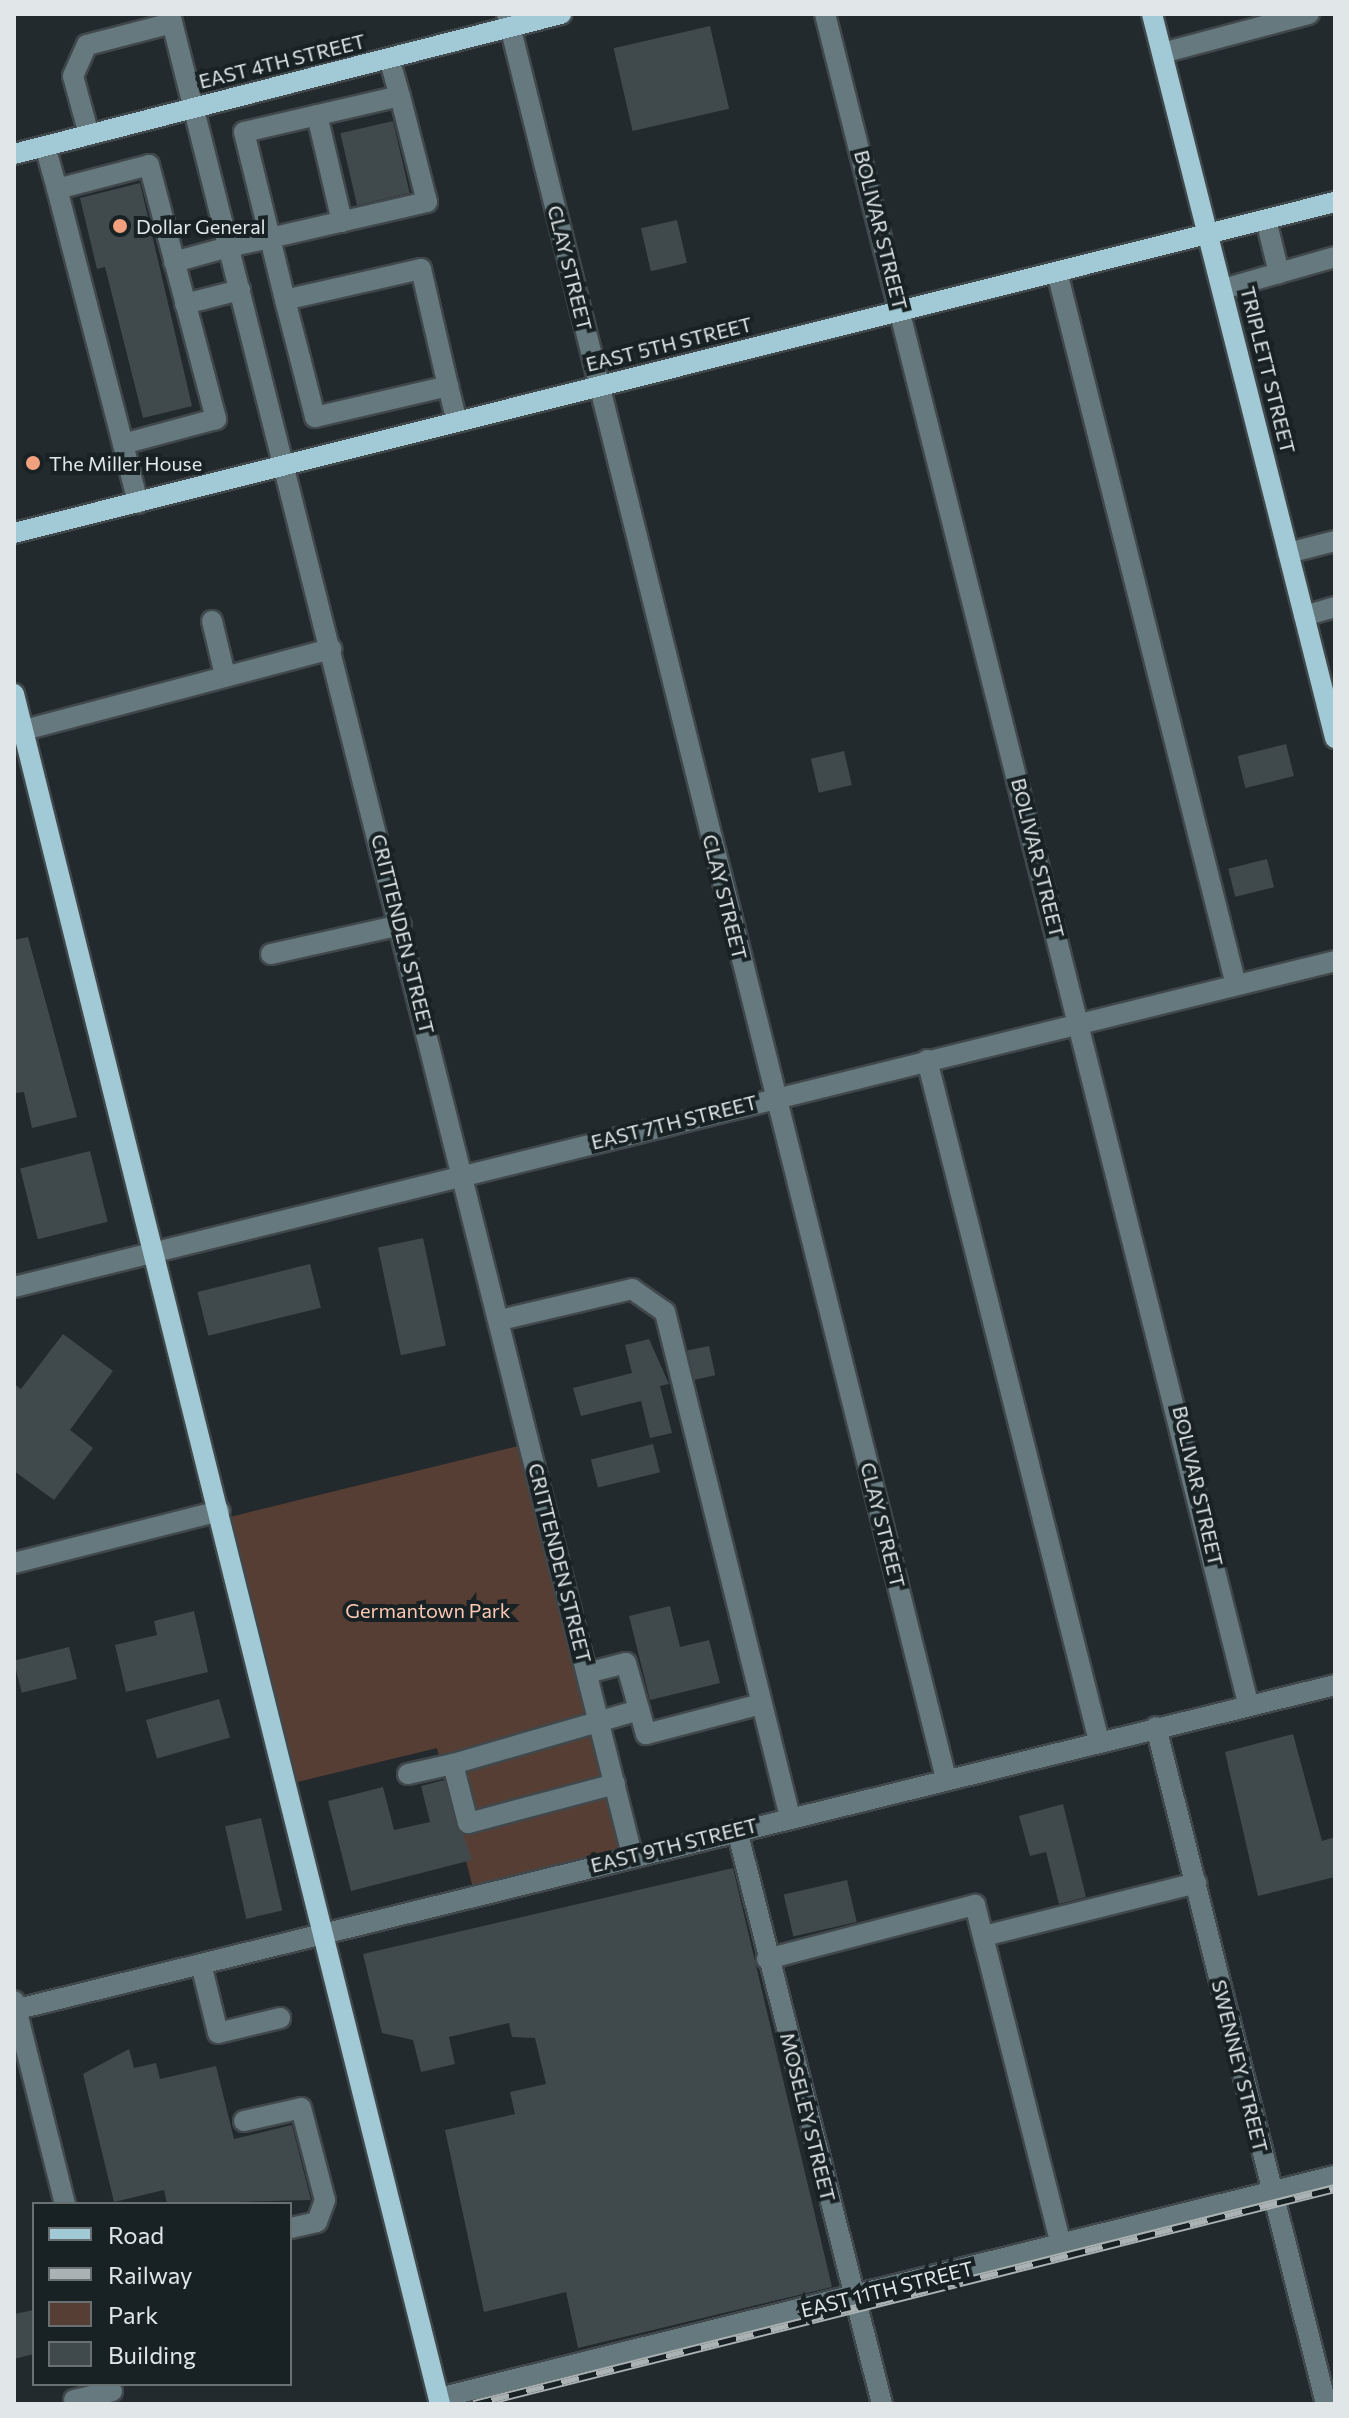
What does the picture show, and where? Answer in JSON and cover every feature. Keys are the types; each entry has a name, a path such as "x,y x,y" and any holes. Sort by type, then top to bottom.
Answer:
{"main road":[{"name":"EAST 4TH STREET","path":"14,154 389,58 508,20 561,14"},
{"name":"TRIPLETT STREET","path":"1152,14 1335,738"},
{"name":"EAST 5TH STREET","path":"14,533 1335,202"},
{"path":"14,694 220,1511 319,1934 440,2401"}],"street":[{"name":"BOLIVAR STREET","path":"825,14 1248,1703"},
{"path":"1162,53 1270,19 1309,14"},
{"path":"89,135 73,76 87,45 171,18"},
{"name":"CRITTENDEN STREET","path":"171,18 632,1855"},
{"name":"CLAY STREET","path":"508,20 946,1779"},
{"path":"174,262 427,202 389,58"},
{"path":"400,96 244,132 315,417 448,386"},
{"path":"317,115 342,222"},
{"path":"45,146 138,503"},
{"path":"57,189 149,165 216,419 123,444"},
{"path":"1266,220 1279,273"},
{"path":"1223,289 1335,257"},
{"path":"285,300 421,269 457,422"},
{"path":"1057,272 1236,985"},
{"path":"185,304 240,290"},
{"path":"1288,553 1335,541"},
{"path":"1304,616 1335,607"},
{"path":"212,621 225,675"},
{"path":"24,730 331,649"},
{"path":"271,954 401,925"},
{"name":"EAST 7TH STREET","path":"14,1287 1335,961"},
{"path":"927,1060 1099,1741"},
{"path":"500,1320 632,1289 665,1312 790,1817"},
{"path":"14,1563 220,1511"},
{"path":"587,1673 626,1663 646,1734 761,1704"},
{"name":"EAST 9TH STREET","path":"15,2007 201,1964 1248,1703 1335,1685"},
{"path":"408,1774 600,1726 639,1710"},
{"name":"SWENNEY STREET","path":"1156,1727 1326,2404"},
{"path":"453,1764 468,1823 615,1784"},
{"name":"MOSELEY STREET","path":"737,1830 767,1959 882,2404"},
{"path":"984,1936 1196,1883"},
{"path":"767,1959 975,1905 1061,2245"},
{"path":"201,1964 218,2033 280,2018"},
{"path":"15,2007 64,2202"},
{"path":"244,2121 301,2108 325,2200 317,2222 292,2228"},
{"name":"EAST 11TH STREET","path":"440,2401 1335,2176"},
{"path":"74,2400 112,2393"}],"green space":[{"name":"Germantown Park","path":"530,1443 632,1855 475,1896 437,1748 285,1785 222,1519"}],"building":[{"path":"710,26 729,109 633,131 614,48"},
{"path":"393,121 410,193 357,205 340,133"},
{"path":"140,183 192,406 143,418 105,267 97,269 80,198"},
{"path":"677,220 687,263 651,271 641,228"},
{"path":"1286,744 1294,776 1245,788 1237,756"},
{"path":"844,751 852,785 819,793 811,759"},
{"path":"1267,859 1274,887 1235,897 1228,869"},
{"path":"28,937 77,1117 32,1128 24,1092 16,1093 14,1084 14,940"},
{"path":"90,1151 108,1222 38,1239 20,1168"},
{"path":"423,1238 446,1346 401,1355 378,1248"},
{"path":"310,1264 321,1308 208,1336 197,1292"},
{"path":"63,1334 113,1371 70,1430 93,1448 54,1500 14,1471 14,1384 21,1389"},
{"path":"649,1339 669,1384 660,1386 672,1433 650,1438 641,1401 581,1416 573,1388 632,1373 625,1345"},
{"path":"709,1346 715,1375 694,1380 687,1351"},
{"path":"653,1444 660,1472 598,1488 591,1459"},
{"path":"670,1606 680,1647 709,1640 720,1683 650,1700 629,1616"},
{"path":"194,1611 208,1672 126,1692 115,1645 157,1635 154,1621"},
{"path":"69,1647 77,1679 22,1693 14,1661"},
{"path":"219,1699 230,1737 157,1758 146,1720"},
{"path":"1293,1734 1322,1841 1335,1837 1335,1877 1258,1896 1225,1752"},
{"path":"444,1780 472,1860 351,1891 328,1801 383,1787 394,1830 430,1822 421,1786"},
{"path":"1063,1804 1086,1897 1059,1904 1046,1852 1030,1856 1019,1816"},
{"path":"261,1818 282,1911 246,1919 225,1826"},
{"path":"733,1868 832,2287 578,2348 566,2292 484,2312 445,2130 515,2114 510,2092 546,2084 535,2038 512,2037 509,2023 449,2037 455,2064 421,2072 413,2040 382,2033 363,1954"},
{"path":"847,1880 857,1922 793,1937 784,1895"},
{"path":"129,2049 134,2068 156,2063 160,2079 216,2066 234,2139 292,2125 311,2200 167,2202 164,2190 114,2202 83,2074"},
{"path":"32,2310 32,2354 14,2359 14,2314"}],"railway":[{"path":"474,2404 1335,2188"}],"place":[{"name":"Dollar General","path":"120,226"},
{"name":"The Miller House","path":"33,463"}]}
